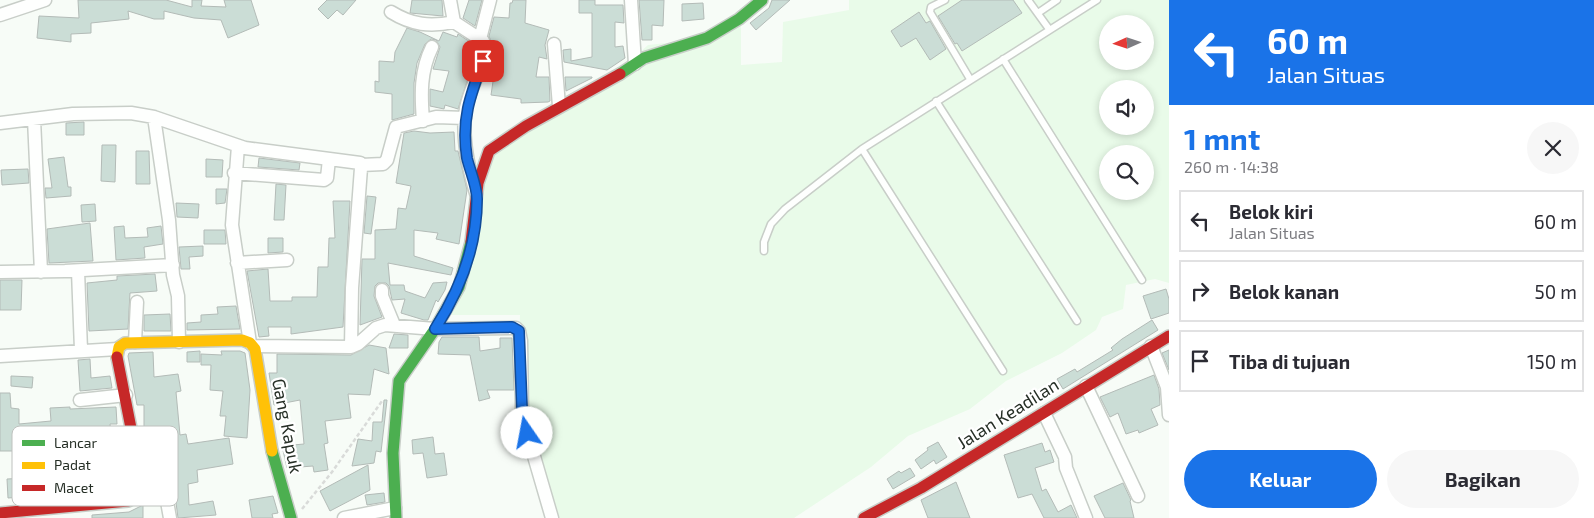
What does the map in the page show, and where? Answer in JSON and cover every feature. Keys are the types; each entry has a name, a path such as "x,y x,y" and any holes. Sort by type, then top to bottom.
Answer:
{"street":[{"path":"0,15 45,0"},
{"path":"450,0 454,22"},
{"path":"480,39 490,0"},
{"path":"631,0 635,64"},
{"path":"344,518 396,513 393,453 399,380 452,302 463,276 472,238 482,168 489,151 503,140 559,106 652,54 695,44 708,38 739,19 762,0"},
{"path":"391,12 418,24 454,22 480,39 485,45 485,52 469,97 465,118 467,157 477,197"},
{"path":"554,44 559,106"},
{"path":"423,121 421,82 432,47"},
{"path":"0,123 117,112 154,118 238,146 354,161 361,165 383,164 387,160 396,127 441,117 465,118"},
{"path":"154,118 178,296 179,342"},
{"path":"34,119 41,272"},
{"path":"238,146 234,174 232,225 252,344"},
{"path":"234,174 324,180 329,173 329,159"},
{"path":"351,347 352,288 361,165"},
{"path":"237,263 287,260"},
{"path":"0,272 78,271 173,265"},
{"path":"78,271 81,350"},
{"path":"382,290 382,296 394,325"},
{"path":"135,342 137,302"},
{"path":"132,426 117,356 118,349 123,344 135,342 242,340 252,344 351,347 358,344 376,328 385,325 435,329 512,327 519,331 522,409 552,518"},
{"name":"Jalan Keadilan","path":"864,518 921,488 1169,336"},
{"name":"Gang Kapuk","path":"252,344 283,496 291,518"},
{"path":"1150,346 1167,387 1169,415"},
{"path":"0,356 118,349"},
{"path":"1086,386 1138,496"},
{"path":"80,400 126,395"},
{"path":"1042,415 1066,457 1066,468 1086,518"},
{"path":"0,513 75,506"}],"lane":[{"path":"945,0 931,7 930,12 970,79"},
{"path":"1028,0 1049,29"},
{"path":"1038,13 1056,0"},
{"path":"764,251 767,232 776,219 862,148 1097,0"},
{"path":"1003,58 1142,280"},
{"path":"936,101 1077,321"},
{"path":"862,148 1004,371"}],"path":[{"path":"301,510 332,472 383,400"}],"shaded area":[{"path":"849,0 1169,0 1169,283 1155,279 1126,285 1123,309 1102,317 1096,330 1062,353 1006,381 970,409 908,436 871,467 794,518 549,518 517,419 520,315 443,315 464,255 484,151 621,70 648,45 685,41 741,17 741,65 782,62 783,22 849,10"}],"building":[{"path":"78,0 166,0 192,7 192,0 202,0 201,6 226,7 224,0 251,0 259,25 228,38 221,20 194,18 164,11 164,19 154,19 128,11 129,19 91,23 91,33 71,34 71,42 37,38 39,16 79,18"},
{"path":"327,0 356,0 343,15 337,10 328,19 318,9"},
{"path":"412,0 442,0 443,16 410,13"},
{"path":"469,0 482,0 475,26 463,18"},
{"path":"513,0 526,0 525,23 549,30 545,45 547,59 539,57 536,77 549,77 550,101 548,102 521,103 521,99 491,95 495,68 489,67 494,50 489,36 494,17 509,18 510,3"},
{"path":"579,0 595,0 595,5 623,5 624,23 615,22 615,47 623,46 625,58 607,70 564,62 563,50 571,49 571,61 592,57 592,13 579,13"},
{"path":"639,0 664,0 663,26 652,25 652,40 642,40"},
{"path":"772,0 790,0 756,30 750,23 769,8"},
{"path":"962,0 1013,0 1022,13 962,51 957,43 955,44 938,16"},
{"path":"703,3 704,19 682,21 682,4"},
{"path":"919,12 926,23 930,21 946,49 930,60 916,38 901,47 891,31"},
{"path":"407,28 439,41 443,32 457,37 458,34 476,46 476,54 458,109 445,105 444,109 430,106 430,89 443,92 449,71 433,69 440,47 436,40 431,39 425,44 417,63 414,83 414,114 392,120 392,94 375,92 375,81 379,82 379,61 394,62 395,52"},
{"path":"565,77 592,77 592,78 566,91"},
{"path":"84,122 84,135 66,135 66,123"},
{"path":"414,131 430,133 454,132 455,151 458,151 467,190 459,244 436,239 438,233 414,230 414,256 453,268 451,275 388,263 390,285 404,285 405,291 425,298 433,283 447,282 445,290 438,302 436,300 428,320 424,320 401,313 405,299 392,300 389,286 386,283 378,283 375,286 374,296 382,317 360,325 362,259 375,259 375,230 396,229 398,208 406,209 411,186 396,183 404,133"},
{"path":"102,145 116,145 115,182 101,181"},
{"path":"136,151 149,151 150,184 136,184"},
{"path":"64,157 68,187 71,187 71,196 46,198 45,188 52,188 48,159"},
{"path":"259,158 300,163 299,170 258,167"},
{"path":"206,159 223,160 222,177 206,177"},
{"path":"28,169 29,183 2,185 1,170"},
{"path":"276,184 286,185 284,220 274,220"},
{"path":"216,189 227,189 225,203 216,204"},
{"path":"367,196 376,197 371,234 364,233"},
{"path":"333,201 350,201 343,327 291,334 291,327 268,327 269,336 259,337 247,271 268,269 270,301 292,301 292,297 317,297 318,267 328,267 329,238 335,238"},
{"path":"176,203 199,204 198,218 177,217"},
{"path":"95,204 96,221 82,222 81,205"},
{"path":"90,223 93,261 49,263 47,229"},
{"path":"124,226 125,238 148,237 147,228 161,226 163,244 144,247 145,258 116,260 114,227"},
{"path":"204,230 225,230 226,244 204,244"},
{"path":"268,238 283,238 283,252 268,253"},
{"path":"203,246 203,256 189,257 190,269 181,269 179,247"},
{"path":"155,274 157,291 130,293 128,329 89,331 87,283 117,280 117,276"},
{"path":"0,280 22,280 21,310 0,310"},
{"path":"1166,289 1169,299 1169,313 1151,319 1143,296"},
{"path":"236,306 240,329 187,330 187,323 201,322 201,315 218,314 217,307"},
{"path":"170,314 171,331 144,331 144,315"},
{"path":"1152,320 1158,330 1063,389 1057,379 1075,369 1077,372 1113,350 1111,348 1122,339"},
{"path":"394,334 408,335 408,348 389,348"},
{"path":"442,337 479,337 480,351 500,348 500,338 512,338 514,390 487,390 490,398 479,401 470,355 438,354 439,342"},
{"path":"369,345 386,348 389,374 374,369 370,395 348,394 351,418 325,421 328,443 324,444 328,470 314,472 313,466 287,468 282,446 304,444 300,400 274,405 269,373 277,373 277,354 351,355"},
{"path":"1169,350 1169,370 1162,353"},
{"path":"200,351 200,362 187,362 187,352"},
{"path":"221,351 240,351 245,353 250,390 247,438 224,436 226,416 220,416 223,391 210,390 211,365 201,365 201,354 222,355"},
{"path":"153,352 154,377 178,374 181,391 176,392 180,435 186,434 188,444 229,438 233,464 197,470 198,482 188,484 189,505 213,501 216,515 178,518 176,506 178,506 178,426 144,426 144,405 137,405 129,353"},
{"path":"90,359 91,378 110,376 112,388 80,391 78,360"},
{"path":"1154,375 1159,389 1160,405 1151,409 1158,425 1139,433 1138,430 1126,434 1118,413 1110,417 1100,397"},
{"path":"11,376 33,377 32,388 11,386"},
{"path":"0,393 10,393 11,408 19,409 19,424 51,421 50,408 116,407 117,424 110,424 110,426 12,426 12,451 0,451"},
{"path":"384,400 387,400 381,452 376,451 374,463 352,466 358,439 372,441 373,422 382,422"},
{"path":"433,437 435,454 444,453 447,475 427,478 423,453 413,454 412,440"},
{"path":"938,442 947,457 936,464 934,460 921,469 915,460 928,450 927,448"},
{"path":"1042,443 1045,452 1050,450 1054,462 1035,468 1042,491 1046,489 1058,512 1071,505 1077,518 1044,518 1032,494 1018,498 1004,455"},
{"path":"368,465 370,490 330,511 320,491"},
{"path":"910,468 915,476 893,489 887,479 899,471 901,473"},
{"path":"7,479 12,479 12,498 8,498"},
{"path":"956,482 970,518 928,518 921,500"},
{"path":"1123,483 1131,500 1134,518 1105,518 1094,496"},
{"path":"384,493 385,502 367,505 365,495"},
{"path":"273,496 278,513 272,514 273,518 252,518 249,500"},
{"path":"143,506 143,518 92,518 92,515 129,512"}],"traffic: fast":[{"path":"620,74 644,58 707,38 739,19 762,0"},
{"path":"396,518 393,453 399,381 435,329 459,287 471,242"},
{"path":"272,451 291,518"}],"traffic: slow":[{"path":"117,357 119,347 125,343 242,340 250,343 255,349 272,451"}],"traffic: jam":[{"path":"471,242 478,183 489,151 526,126 620,74"},
{"path":"864,518 921,488 1169,336"},
{"path":"117,357 131,426"},
{"path":"0,513 75,506"}],"route":[{"path":"483,61 469,97 465,118 467,157 477,197 472,238 468,260 459,287 435,329 512,327 519,331 521,335 522,409 527,433"}]}
